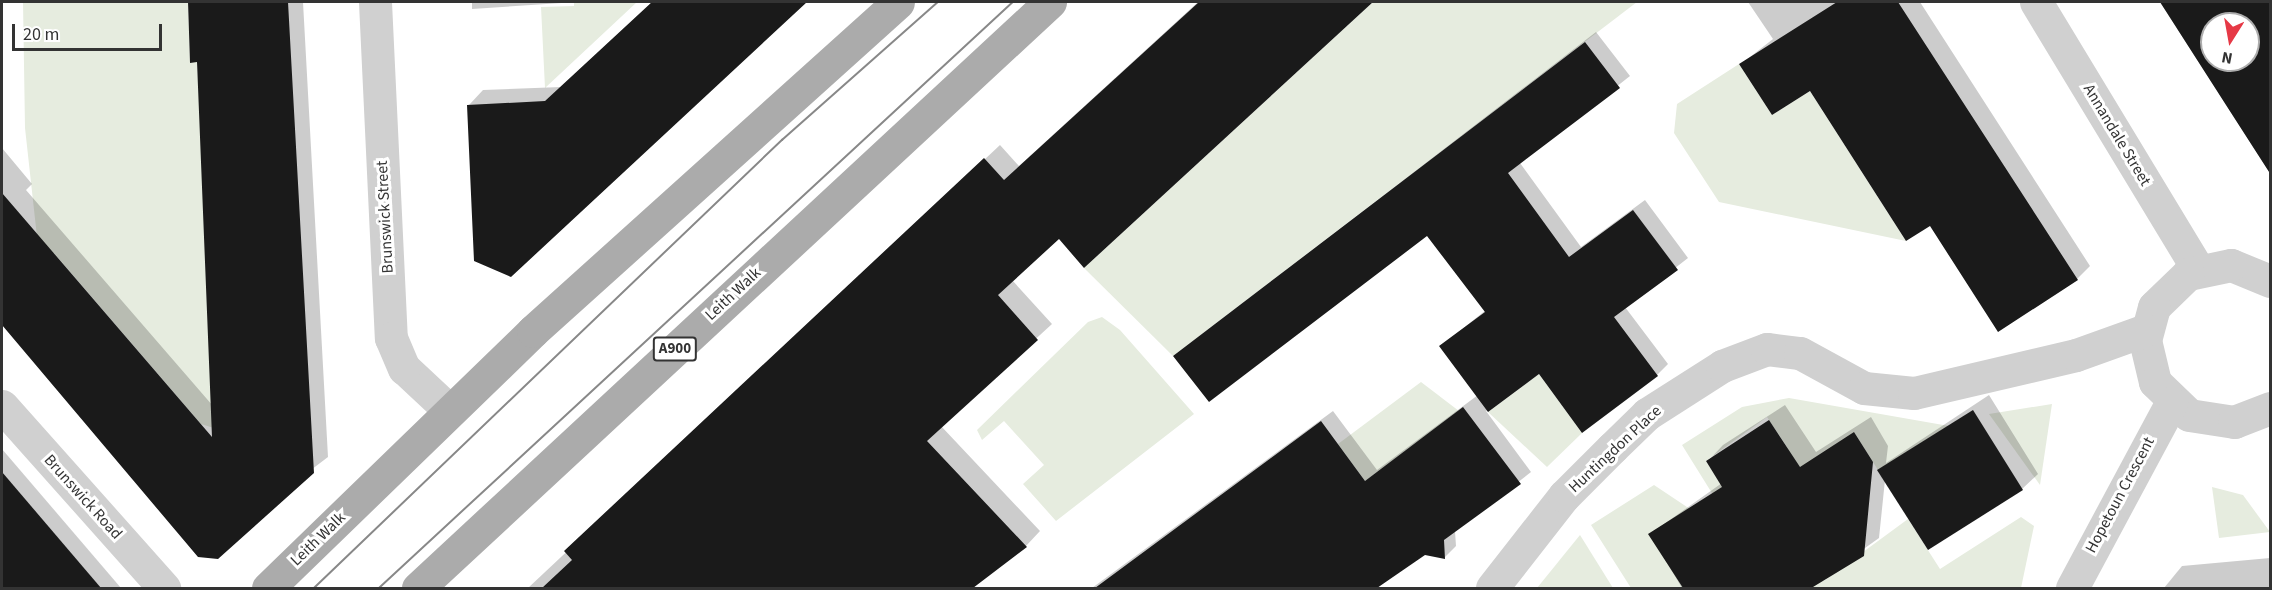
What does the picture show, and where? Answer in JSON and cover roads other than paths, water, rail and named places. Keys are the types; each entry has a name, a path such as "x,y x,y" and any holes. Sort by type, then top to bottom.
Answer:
{"main road":[{"name":"Leith Walk","path":"268,588 450,411 898,2"},
{"name":"Leith Walk","path":"418,588 1050,2"}],"street":[{"name":"Brunswick Street","path":"375,2 391,338 404,368 450,411"},
{"name":"Annandale Street","path":"2036,2 2199,269"},
{"path":"2270,408 2256,417 2219,422 2189,415 2171,403 2147,363 2146,330 2161,296 2199,269 2231,265 2271,280"},
{"name":"Huntingdon Place","path":"1492,588 1564,496 1647,414 1722,366 1767,349 1800,352 1864,388 1914,393 2076,355 2146,330"},
{"name":"Hopetoun Crescent","path":"2072,588 2171,403"},
{"name":"Brunswick Road","path":"2,406 164,588"}],"tram line":[{"path":"314,588 782,140 938,2"},
{"path":"379,588 1013,2"}]}
